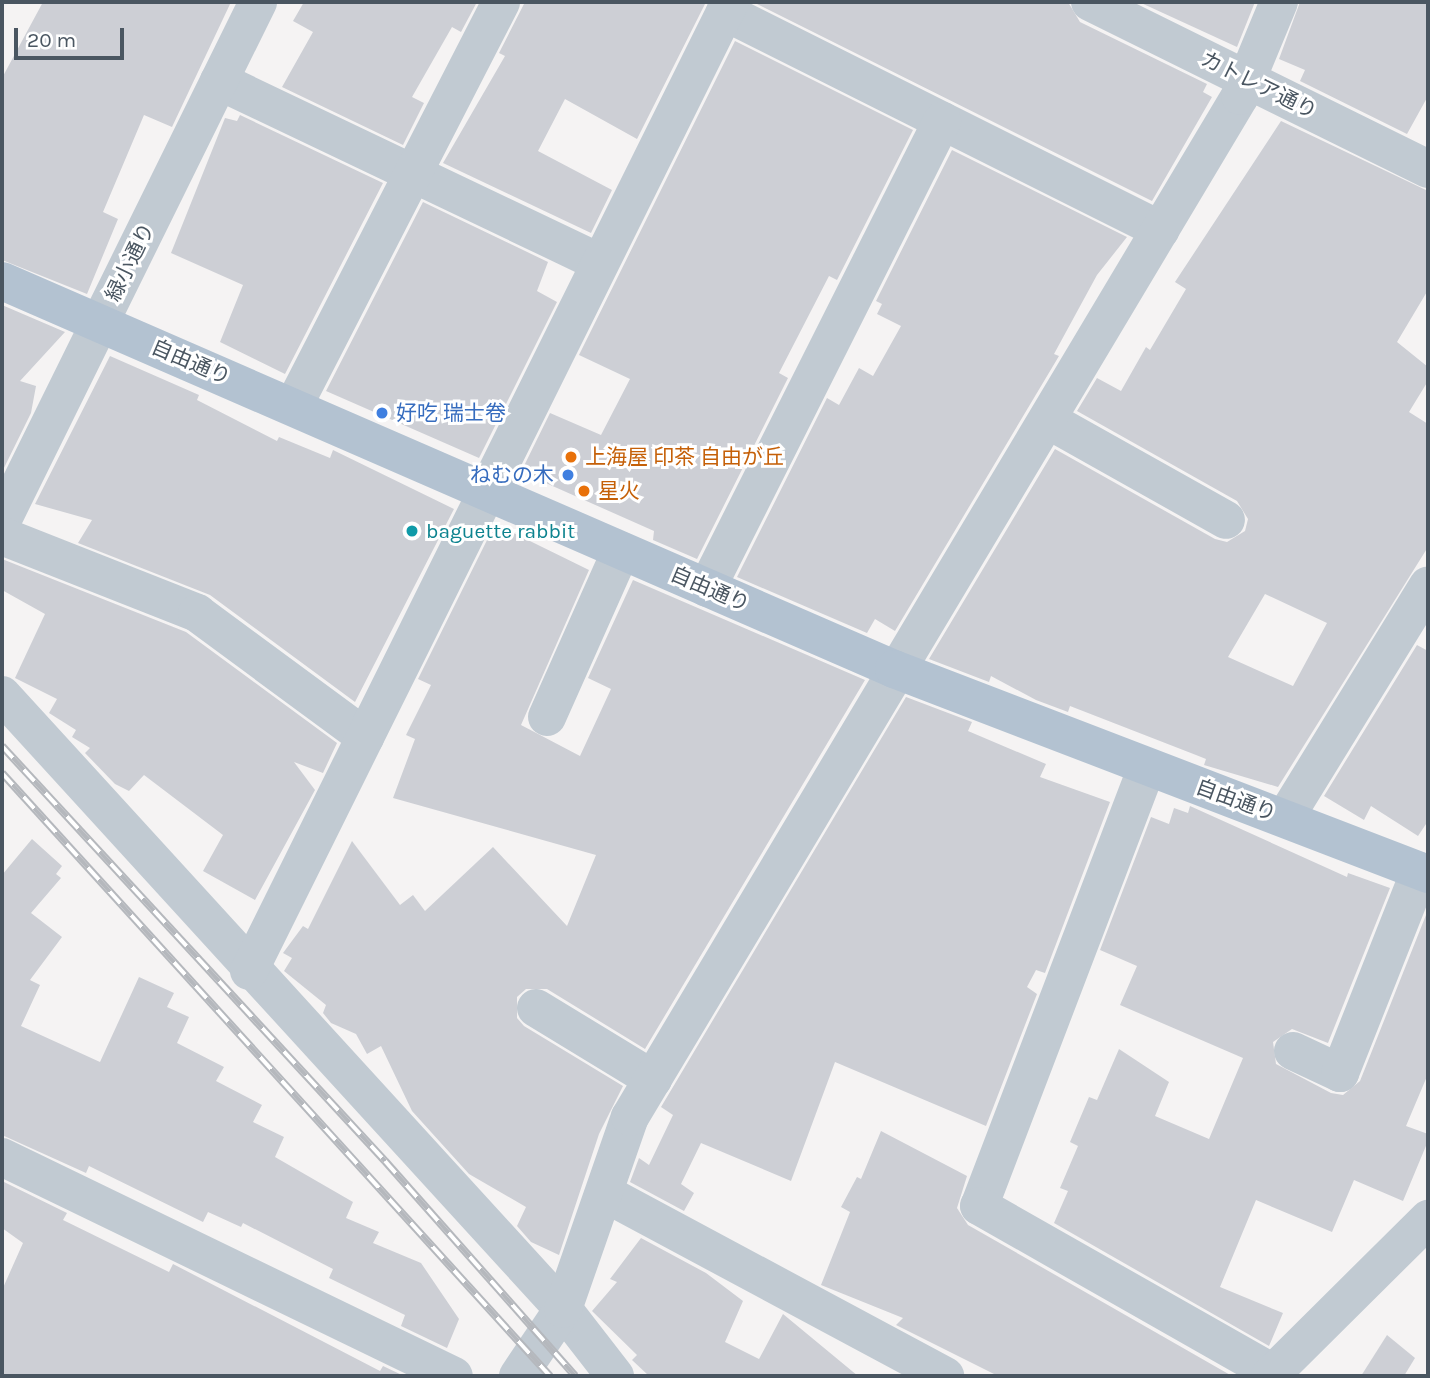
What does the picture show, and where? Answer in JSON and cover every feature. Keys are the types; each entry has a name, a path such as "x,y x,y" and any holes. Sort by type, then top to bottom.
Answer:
{"main road":[{"name":"自由通り","path":"2,281 294,405 483,492 894,670 1424,872"}],"street":[{"name":"緑小通り","path":"2,521 258,2"},
{"path":"294,405 416,174 501,2"},
{"name":"カトレア通り","path":"1090,2 1428,169"},
{"path":"518,1376 563,1309 606,1194 630,1117 894,670 1048,420 1249,80 1279,2"},
{"path":"249,971 483,492 727,7 942,121 1161,230"},
{"path":"219,80 599,262"},
{"path":"707,588 942,121"},
{"path":"1048,420 1226,520"},
{"path":"2,536 197,613 365,737"},
{"path":"547,717 621,551"},
{"path":"1285,818 1428,586"},
{"path":"2,695 249,971 563,1309 615,1376"},
{"path":"1147,767 979,1206 1272,1375 1428,1219"},
{"path":"1293,1051 1340,1073 1424,872"},
{"path":"536,1008 653,1079"},
{"path":"2,1157 454,1376"},
{"path":"606,1194 944,1376"}],"building":[{"path":"43,2 231,2 172,127 144,115 103,212 118,219 87,294 2,260 2,78"},
{"path":"304,2 477,2 461,32 452,27 412,97 424,103 403,145 282,87 313,32 293,21"},
{"path":"525,2 706,2 637,139 565,99 538,151 612,190 591,233 443,163 505,56 499,53"},
{"path":"753,2 1068,2 1080,22 1207,84 1203,92 1212,97 1152,201"},
{"path":"1139,2 1255,2 1237,47"},
{"path":"1300,2 1428,2 1428,96 1407,134 1300,81 1305,70 1279,59"},
{"path":"735,41 913,130 837,280 829,276 779,373 788,378 697,559 653,540 654,531 521,472 550,413 601,435 630,379 579,355"},
{"path":"240,115 383,183 285,374 220,342 243,285 171,253 225,118 237,121"},
{"path":"1281,121 1428,191 1428,290 1397,342 1428,367 1428,381 1409,412 1428,424 1428,547 1278,787 1204,765 1206,759 1070,706 1068,712 1036,700 991,676 989,682 929,659 1055,449 1215,539 1227,542 1245,531 1248,519 1237,501 1077,411 1097,378 1121,391 1146,347 1150,350 1186,289 1175,282","holes":["1265,594 1327,623 1293,686 1228,657"]},
{"path":"952,150 1127,237 1097,275 1054,354 1059,356 895,631 875,619 867,633 737,577 827,398 839,405 859,368 873,376 901,326 877,314 882,304 876,301"},
{"path":"423,202 548,262 537,291 557,302 479,458 326,391"},
{"path":"2,305 65,332 20,381 36,386 31,413 2,472"},
{"path":"110,356 199,395 197,400 277,441 279,437 330,458 333,450 454,509 355,702 210,595 78,543 92,520 35,504"},
{"path":"495,524 589,570 521,725 580,756 611,689 588,678 633,580 865,680 645,1049 547,989 526,989 517,997 517,1018 524,1026 623,1086 599,1134 559,1255 531,1242 517,1226 526,1207 469,1174 412,1111 381,1046 367,1054 356,1034 331,1023 323,1013 326,1005 284,971 292,958 283,953 303,926 308,929 352,841 400,905 413,895 425,911 493,847 567,926 596,855 393,798 415,739 406,735 431,685 418,679"},
{"path":"2,559 186,632 337,743 323,773 294,762 315,790 255,900 203,871 223,835 144,775 129,791 115,784 85,753 90,748 72,737 76,730 49,713 57,699 15,678 45,614 2,590"},
{"path":"1417,645 1428,651 1428,821 1418,836 1371,806 1364,820 1324,796"},
{"path":"906,697 972,722 968,731 1046,764 1040,777 1110,802 1045,973 1036,970 1027,987 1037,994 986,1126 835,1062 791,1181 701,1143 681,1184 694,1193 684,1211 630,1182 639,1158 649,1165 673,1115 661,1107"},
{"path":"1190,806 1347,877 1348,873 1390,888 1328,1043 1292,1029 1273,1042 1276,1064 1331,1093 1343,1095 1360,1081 1428,910 1428,1074 1406,1126 1428,1134 1428,1141 1403,1201 1354,1180 1332,1232 1256,1200 1220,1287 1283,1313 1269,1346 1054,1223 1068,1191 1060,1188 1078,1146 1070,1142 1089,1097 1097,1100 1119,1049 1169,1082 1155,1116 1209,1139 1243,1058 1120,1005 1137,966 1100,950 1151,817 1169,824 1174,808 1188,813"},
{"path":"32,839 62,866 56,874 61,878 31,913 62,937 30,980 40,985 21,1026 100,1062 139,977 174,993 167,1007 189,1017 177,1043 224,1067 216,1081 262,1105 253,1122 284,1137 275,1157 353,1202 346,1218 379,1232 373,1243 421,1263 459,1319 447,1348 401,1326 405,1315 329,1278 333,1269 243,1223 241,1227 208,1212 203,1222 89,1166 86,1173 2,1135 2,875"},
{"path":"881,1131 967,1176 957,1208 968,1225 1232,1376 998,1376 896,1325 903,1318 821,1285 850,1212 841,1207 857,1177 861,1179"},
{"path":"2,1181 67,1213 63,1220 169,1272 173,1264 380,1371 383,1366 404,1376 2,1376 2,1290 23,1243 2,1228"},
{"path":"641,1238 706,1273 743,1301 725,1342 759,1359 783,1314 858,1376 649,1376 632,1360 637,1355 592,1311 617,1282 610,1279"},
{"path":"1387,1335 1415,1358 1404,1376 1361,1376"}],"railway":[{"path":"2,746 385,1161 575,1376"},
{"path":"2,773 550,1376"}],"place":[{"name":"好吃 瑞士卷","path":"382,413"},
{"name":"上海屋 印茶 自由が丘","path":"571,457"},
{"name":"ねむの木","path":"568,475"},
{"name":"星火","path":"584,491"},
{"name":"baguette rabbit","path":"412,531"}]}
